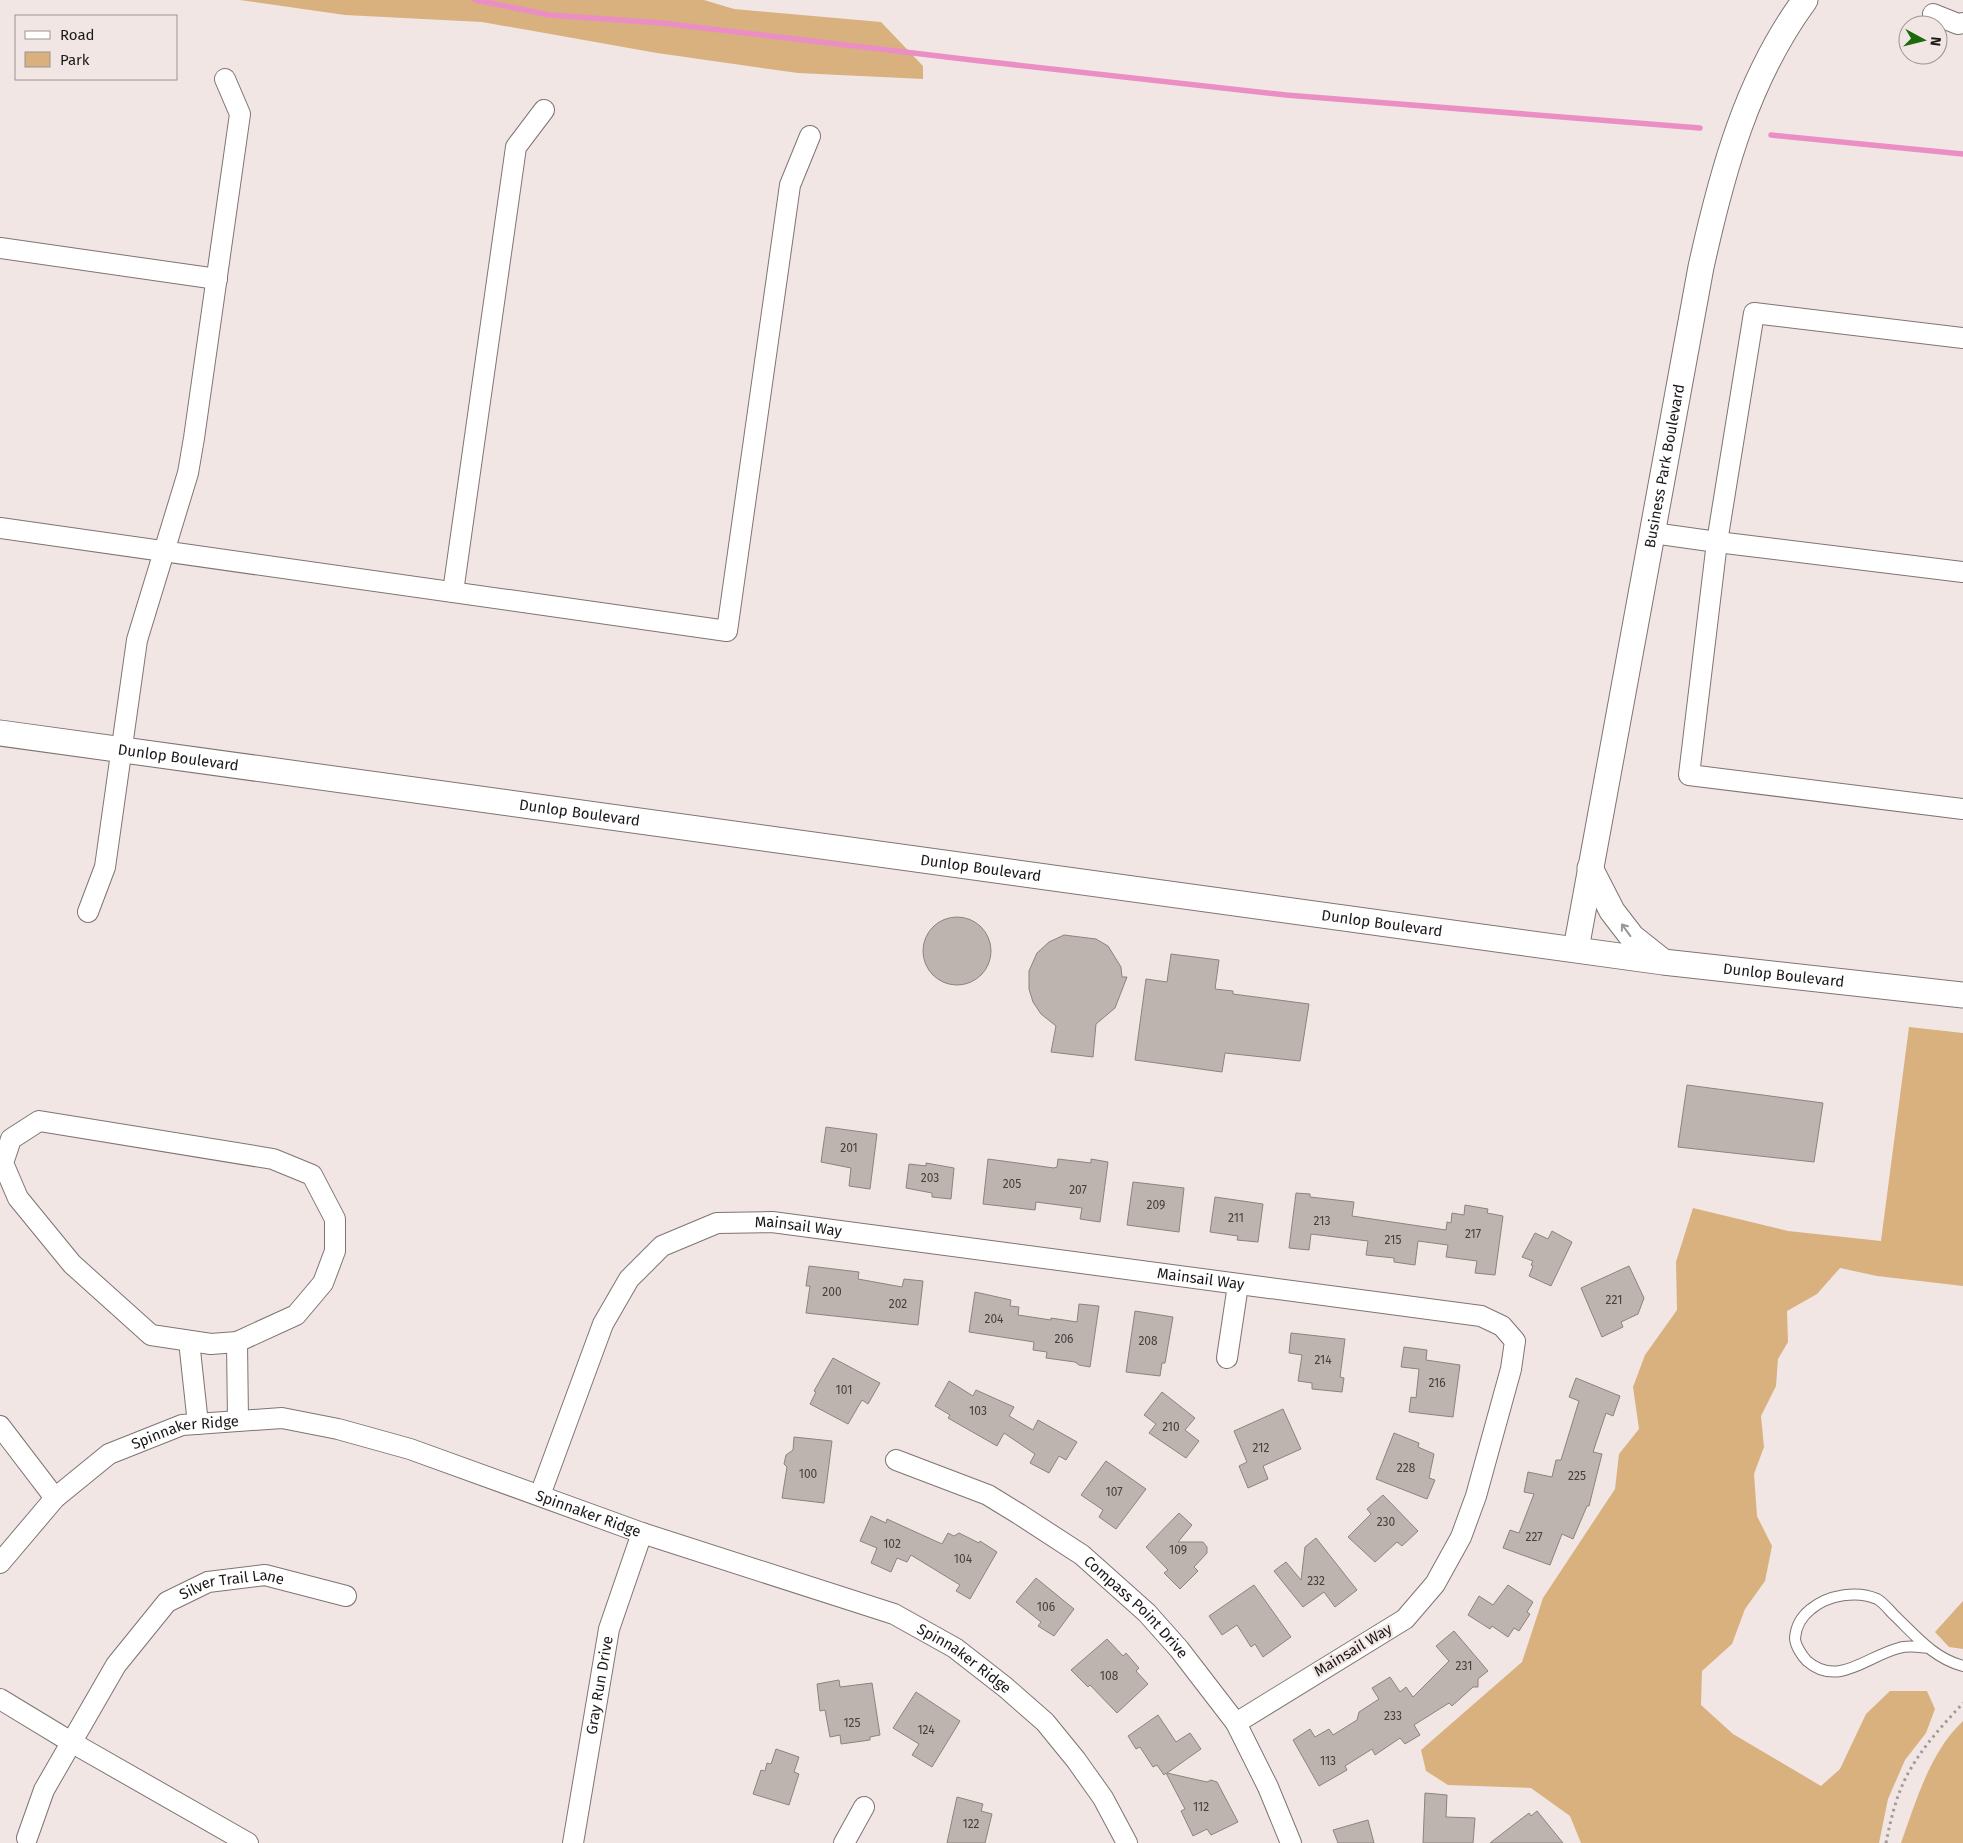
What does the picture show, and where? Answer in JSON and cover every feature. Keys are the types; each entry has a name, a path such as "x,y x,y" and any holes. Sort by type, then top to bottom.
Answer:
{"street":[{"name":"Business Park Boulevard","path":"1576,949 1701,267 1715,202 1736,130 1769,53 1805,0"},
{"path":"1934,14 1958,24 1963,24"},
{"path":"88,912 105,867 137,640 188,473 240,114 224,79"},
{"path":"453,592 516,147 544,110"},
{"path":"0,528 727,631 790,185 810,136"},
{"path":"0,248 217,279"},
{"path":"1963,338 1754,313 1717,542 1689,775 1963,809"},
{"path":"1653,532 1717,542 1963,572"},
{"name":"Dunlop Boulevard","path":"0,733 1663,962 1963,995"},
{"path":"1590,868 1612,911 1632,937 1663,962"},
{"path":"39,1120 273,1159 312,1175 335,1219 335,1250 323,1283 296,1315 238,1342 210,1344 151,1335 72,1264 18,1198 3,1163 11,1139 39,1120"},
{"name":"Mainsail Way","path":"540,1495 603,1324 629,1279 662,1246 717,1223 772,1222 1481,1316 1502,1326 1515,1341 1511,1369 1476,1496 1461,1538 1434,1584 1405,1619 1236,1723"},
{"path":"1227,1358 1238,1285"},
{"path":"189,1341 198,1424"},
{"path":"238,1342 238,1421"},
{"name":"Spinnaker Ridge","path":"0,1562 55,1498 110,1454 182,1425 282,1418 338,1429 410,1448 642,1532 894,1614 955,1648 1005,1687 1045,1722 1076,1760 1103,1798 1127,1843"},
{"path":"0,1426 55,1498"},
{"name":"Compass Point Drive","path":"896,1460 988,1496 1082,1555 1148,1613 1179,1649 1236,1723 1268,1786 1290,1843"},
{"name":"Gray Run Drive","path":"573,1843 609,1629 642,1532"},
{"name":"Silver Trail Lane","path":"27,1838 44,1790 116,1664 168,1602 208,1582 265,1575 346,1596"},
{"path":"0,1699 71,1742 248,1843"},
{"path":"844,1843 864,1807"}],"lane":[{"path":"1929,1648 1899,1648 1850,1669 1833,1672 1817,1669 1804,1658 1795,1642 1800,1619 1812,1608 1830,1598 1852,1594 1877,1600 1946,1662 1963,1666"}],"path":[{"path":"1886,1843 1893,1813 1910,1770 1934,1736 1963,1703"}],"green space":[{"path":"240,0 704,0 734,9 881,22 923,66 923,79 798,73 657,53 482,22 345,15"},
{"path":"1909,1027 1963,1033 1963,1286 1877,1276 1840,1268 1817,1294 1787,1311 1788,1342 1778,1359 1776,1386 1761,1416 1764,1447 1754,1474 1757,1516 1772,1546 1765,1581 1745,1609 1732,1644 1702,1671 1701,1705 1733,1734 1821,1786 1840,1769 1866,1714 1890,1691 1927,1691 1935,1709 1926,1733 1905,1760 1888,1799 1879,1843 1581,1843 1570,1816 1531,1788 1448,1785 1426,1771 1421,1750 1522,1662 1543,1598 1615,1489 1619,1454 1639,1429 1633,1387 1645,1355 1677,1310 1676,1262 1693,1208 1788,1231 1881,1241"},
{"path":"1963,1601 1963,1649 1949,1647 1935,1632"},
{"path":"1963,1721 1963,1843 1901,1843 1925,1778 1933,1762 1951,1733"}],"building":[{"path":"957,917 970,920 981,927 988,938 991,951 988,964 981,975 970,982 957,985 944,982 933,975 926,964 923,951 926,938 933,927 944,920"},
{"path":"1064,935 1096,939 1108,946 1121,967 1122,977 1127,977 1115,1008 1096,1024 1093,1057 1051,1052 1056,1026 1041,1014 1033,1002 1029,989 1029,971 1037,953 1049,942"},
{"path":"1171,954 1219,960 1215,989 1233,991 1233,994 1309,1004 1300,1061 1225,1053 1222,1072 1135,1060 1146,979 1167,982"},
{"path":"1687,1085 1823,1103 1814,1162 1678,1147"},
{"path":"826,1127 877,1134 870,1189 849,1186 851,1168 821,1162"},
{"path":"988,1159 1054,1168 1057,1167 1058,1159 1091,1163 1091,1159 1108,1162 1100,1222 1080,1219 1082,1208 1036,1202 1035,1210 983,1204"},
{"path":"926,1163 954,1168 951,1199 932,1197 932,1193 906,1188 909,1164 926,1166"},
{"path":"1133,1182 1184,1188 1179,1232 1127,1225"},
{"path":"1296,1193 1310,1194 1310,1197 1354,1202 1352,1216 1446,1230 1447,1222 1451,1223 1452,1213 1464,1215 1465,1205 1488,1209 1487,1213 1503,1216 1495,1275 1475,1273 1477,1261 1446,1257 1448,1245 1418,1241 1415,1265 1394,1262 1394,1258 1366,1255 1368,1241 1311,1234 1309,1250 1289,1248"},
{"path":"1215,1197 1263,1204 1258,1242 1237,1240 1238,1236 1210,1232"},
{"path":"1552,1231 1572,1242 1551,1286 1529,1276 1533,1261 1522,1257 1535,1233 1548,1239"},
{"path":"809,1266 859,1272 858,1279 902,1287 904,1279 923,1281 918,1325 806,1313 810,1286 806,1286"},
{"path":"1629,1266 1644,1298 1638,1314 1621,1322 1623,1327 1602,1337 1581,1288"},
{"path":"975,1292 1011,1300 1010,1306 1019,1307 1018,1315 1051,1320 1051,1318 1077,1322 1079,1304 1099,1306 1090,1367 1079,1365 1075,1362 1046,1358 1047,1352 1033,1350 1034,1342 969,1332"},
{"path":"1135,1311 1173,1317 1165,1363 1162,1363 1160,1376 1126,1372"},
{"path":"1291,1333 1345,1339 1340,1377 1344,1378 1342,1392 1312,1389 1312,1383 1298,1381 1302,1355 1289,1353"},
{"path":"1404,1347 1427,1350 1426,1360 1460,1365 1453,1417 1409,1412 1411,1397 1416,1398 1419,1369 1401,1367"},
{"path":"833,1358 880,1383 868,1404 862,1400 848,1424 810,1404 816,1392 814,1391"},
{"path":"1576,1378 1620,1396 1613,1416 1606,1413 1593,1452 1602,1454 1589,1506 1587,1506 1573,1539 1562,1534 1550,1565 1503,1548 1510,1530 1519,1533 1534,1494 1524,1492 1528,1472 1552,1477 1556,1460 1561,1460 1579,1401 1569,1397"},
{"path":"949,1381 973,1396 976,1390 1014,1407 1009,1416 1033,1430 1038,1420 1077,1442 1066,1460 1059,1456 1049,1473 1030,1463 1035,1454 1004,1433 997,1446 948,1418 950,1415 935,1406"},
{"path":"1162,1392 1195,1418 1185,1430 1199,1441 1186,1458 1149,1433 1156,1424 1144,1415"},
{"path":"1283,1409 1301,1449 1263,1466 1268,1479 1248,1488 1239,1466 1247,1462 1234,1431"},
{"path":"1394,1433 1419,1443 1418,1447 1434,1454 1429,1478 1435,1480 1427,1499 1376,1479"},
{"path":"794,1437 832,1441 824,1503 782,1498 787,1467 784,1464 786,1455 793,1450"},
{"path":"1106,1461 1146,1489 1116,1529 1099,1517 1103,1510 1081,1495"},
{"path":"1383,1495 1418,1531 1402,1546 1397,1542 1375,1562 1348,1537 1371,1514 1367,1509"},
{"path":"1179,1513 1192,1525 1178,1542 1203,1542 1207,1547 1207,1553 1194,1567 1198,1571 1180,1589 1164,1573 1168,1570 1146,1547"},
{"path":"871,1516 886,1523 887,1519 942,1544 948,1533 954,1536 959,1533 979,1543 980,1541 997,1552 970,1599 956,1591 960,1585 911,1555 907,1562 897,1558 891,1572 871,1563 877,1548 860,1541"},
{"path":"1316,1538 1357,1590 1335,1607 1324,1592 1303,1607 1274,1571 1286,1562 1301,1580 1305,1547"},
{"path":"1036,1578 1074,1609 1054,1636 1038,1626 1041,1622 1016,1602"},
{"path":"1254,1585 1291,1637 1263,1657 1255,1644 1251,1647 1237,1625 1222,1635 1209,1616"},
{"path":"1508,1585 1533,1602 1527,1612 1530,1614 1519,1631 1514,1628 1508,1637 1492,1626 1490,1629 1468,1615 1479,1596 1493,1605"},
{"path":"1454,1631 1488,1671 1478,1679 1478,1687 1473,1687 1452,1706 1449,1703 1414,1725 1420,1735 1405,1744 1400,1738 1375,1755 1372,1749 1345,1766 1347,1770 1319,1786 1293,1740 1310,1729 1315,1737 1329,1729 1333,1735 1357,1720 1359,1712 1379,1699 1372,1688 1390,1677 1400,1692 1406,1687 1413,1697 1449,1661 1436,1646"},
{"path":"1107,1639 1123,1656 1126,1653 1139,1668 1136,1671 1148,1684 1117,1713 1090,1685 1088,1687 1071,1670"},
{"path":"839,1680 840,1687 872,1683 880,1735 870,1737 870,1740 841,1744 840,1735 830,1737 825,1710 820,1711 817,1684"},
{"path":"916,1692 960,1721 932,1767 912,1755 919,1744 893,1728"},
{"path":"1158,1715 1176,1742 1190,1733 1201,1749 1167,1773 1207,1782 1211,1780 1217,1782 1238,1822 1211,1835 1207,1829 1193,1836 1181,1811 1185,1809 1166,1773 1164,1775 1157,1765 1153,1767 1140,1747 1136,1749 1128,1736"},
{"path":"776,1749 799,1757 794,1772 799,1774 789,1805 753,1794 761,1770 765,1771 767,1763 771,1764"},
{"path":"1425,1793 1447,1795 1446,1817 1475,1818 1473,1843 1423,1843"},
{"path":"957,1797 983,1804 981,1811 992,1814 985,1843 947,1843"},
{"path":"1537,1811 1563,1843 1490,1843 1529,1813 1531,1816"},
{"path":"1368,1820 1374,1843 1338,1843 1333,1830"}],"waterway":[{"path":"475,0 550,15 662,23 1286,95 1700,128"},
{"path":"1771,135 1963,154"}]}
